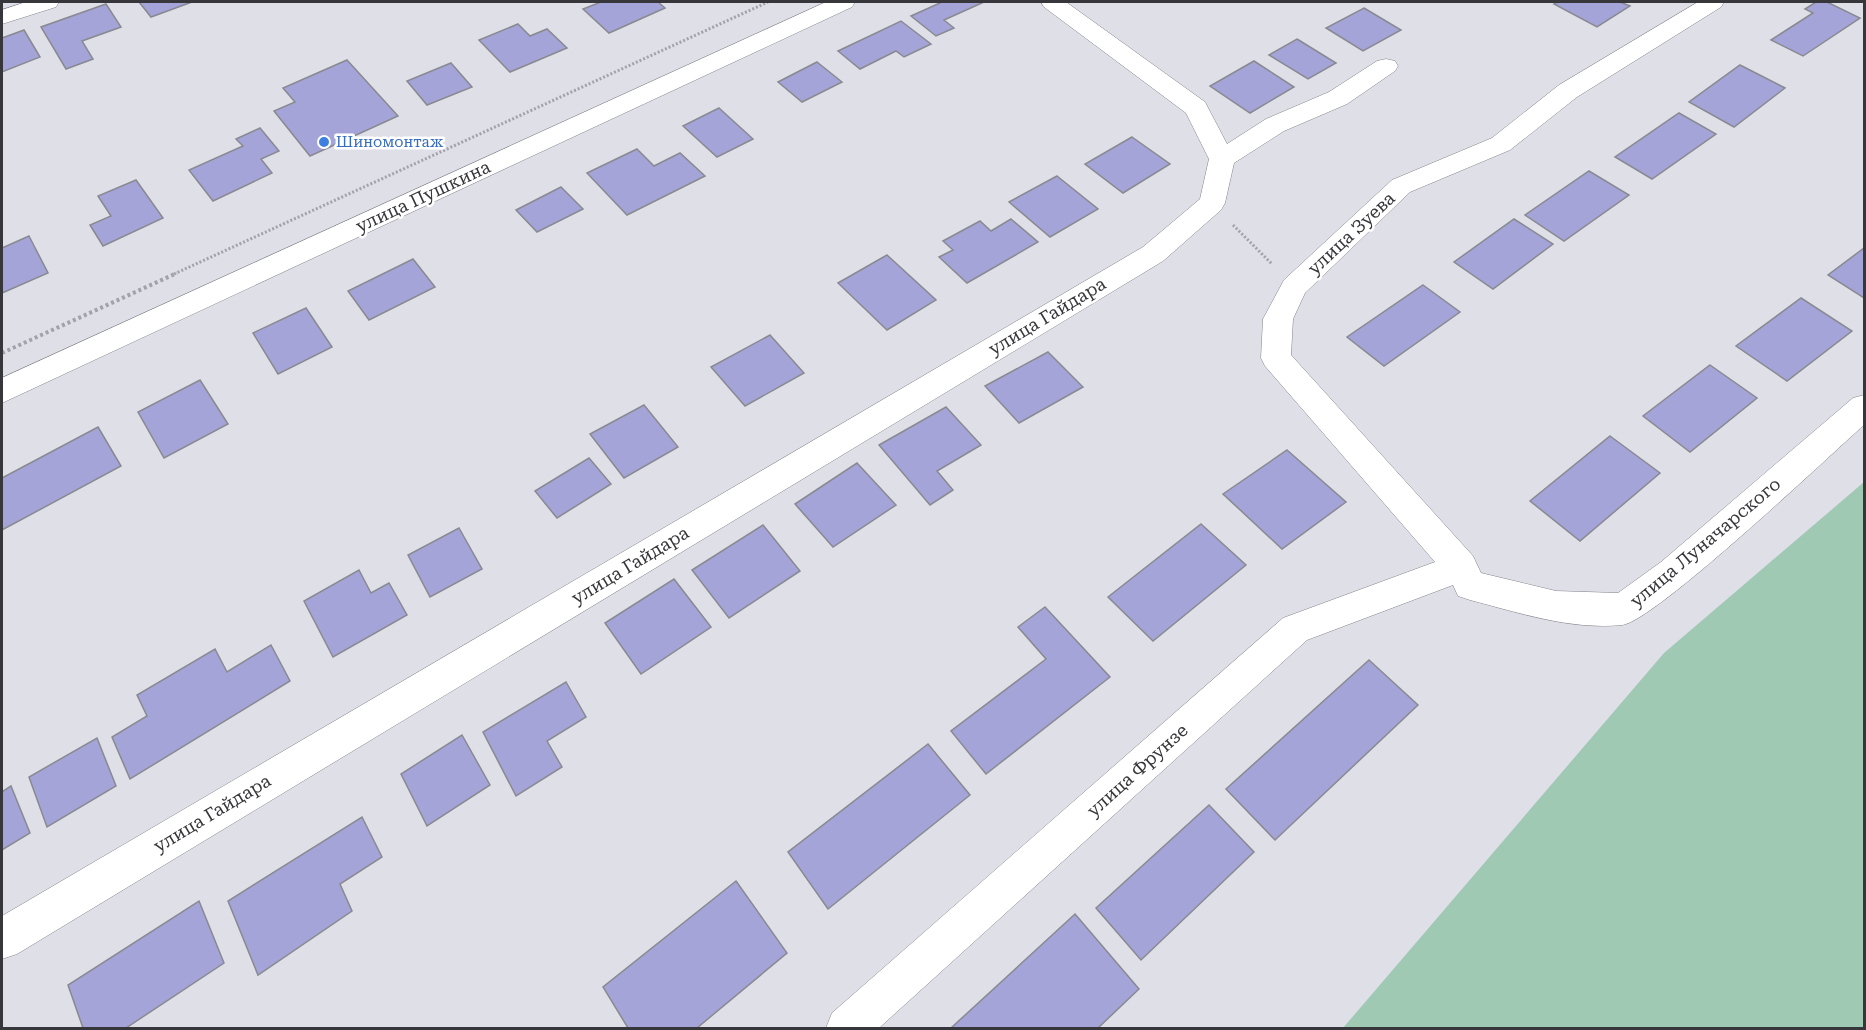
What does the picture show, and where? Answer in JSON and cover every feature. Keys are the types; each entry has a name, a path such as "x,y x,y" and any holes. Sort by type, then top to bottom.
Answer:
{"street":[{"path":"2,17 48,2"},
{"name":"улица Пушкина","path":"2,391 844,2"},
{"path":"1052,2 1196,108 1222,159 1212,203"},
{"name":"улица Зуева","path":"1461,567 1276,358 1278,319 1294,287 1401,186 1501,144 1568,91 1713,2"},
{"path":"1222,159 1275,125 1338,98 1386,66"},
{"name":"улица Гайдара","path":"2,939 1153,254 1212,203"},
{"name":"улица Луначарского","path":"1461,567 1470,585 1556,607 1624,609 1673,573 1864,407"},
{"name":"улица Фрунзе","path":"847,1029 1295,629 1461,567"}],"path":[{"path":"2,353 768,2"},
{"path":"1212,203 1294,287"}],"green space":[{"path":"1864,482 1864,1028 1343,1028 1664,653"}],"building":[{"path":"139,2 192,2 151,17"},
{"path":"601,2 658,2 665,8 609,33 583,9"},
{"path":"942,2 984,2 944,20 954,28 936,36 911,16"},
{"path":"1558,2 1620,2 1630,6 1597,27 1554,4"},
{"path":"1816,2 1827,2 1860,18 1803,56 1771,40 1813,13 1805,9"},
{"path":"106,4 121,27 82,41 93,59 66,69 41,27"},
{"path":"1364,8 1401,30 1363,51 1326,28"},
{"path":"901,21 931,44 904,57 896,51 860,69 838,51"},
{"path":"518,24 530,36 547,29 567,48 510,72 479,40"},
{"path":"24,30 40,57 2,72 2,38"},
{"path":"1297,39 1336,63 1308,79 1269,55"},
{"path":"347,60 398,116 310,156 274,111 295,102 283,88"},
{"path":"1254,61 1294,87 1250,113 1210,86"},
{"path":"817,62 842,82 802,102 778,82"},
{"path":"451,63 472,87 427,105 407,81"},
{"path":"1740,65 1785,88 1734,127 1689,102"},
{"path":"719,108 753,139 717,157 683,126"},
{"path":"1679,113 1716,134 1652,179 1615,157"},
{"path":"260,128 279,151 261,159 272,173 213,201 189,170 243,146 236,139"},
{"path":"1132,137 1170,164 1123,193 1085,164"},
{"path":"637,149 654,166 680,153 705,176 627,215 587,173"},
{"path":"1589,171 1629,195 1564,241 1525,215"},
{"path":"1057,176 1098,209 1050,237 1009,202"},
{"path":"136,180 163,218 103,246 90,225 111,216 98,196"},
{"path":"561,187 583,209 537,232 516,210"},
{"path":"1011,219 1038,242 967,283 939,257 953,250 943,241 980,221 991,231"},
{"path":"1514,219 1553,244 1493,289 1454,262"},
{"path":"29,236 48,273 2,293 2,248"},
{"path":"1864,248 1864,298 1828,275"},
{"path":"887,255 936,300 887,330 838,283"},
{"path":"413,259 435,287 369,320 348,291"},
{"path":"1423,285 1460,312 1384,366 1347,337"},
{"path":"1801,298 1852,331 1787,381 1736,346"},
{"path":"306,308 332,347 278,374 253,333"},
{"path":"770,335 804,373 745,406 711,367"},
{"path":"1048,352 1083,387 1019,423 985,386"},
{"path":"1710,365 1757,398 1690,452 1643,416"},
{"path":"200,380 228,424 164,458 138,412"},
{"path":"644,405 678,447 624,478 590,434"},
{"path":"946,407 981,445 937,471 953,490 930,505 879,445"},
{"path":"98,427 121,466 2,530 2,478"},
{"path":"1610,436 1660,473 1580,541 1530,501"},
{"path":"1287,450 1346,502 1282,549 1223,494"},
{"path":"589,458 611,484 557,518 535,491"},
{"path":"857,463 896,505 833,547 795,504"},
{"path":"1201,524 1246,565 1153,641 1108,597"},
{"path":"763,525 800,571 729,618 692,570"},
{"path":"459,528 482,569 430,597 408,555"},
{"path":"359,570 371,593 389,583 407,615 333,657 304,601"},
{"path":"674,579 711,627 641,674 605,623"},
{"path":"1045,607 1110,677 986,774 951,731 1046,659 1018,627"},
{"path":"271,645 290,681 130,779 112,737 147,716 137,695 215,649 227,672"},
{"path":"1369,660 1418,705 1275,840 1226,789"},
{"path":"566,682 586,717 547,741 562,767 516,796 483,732"},
{"path":"462,735 490,785 427,826 401,774"},
{"path":"97,738 116,786 47,827 29,777"},
{"path":"928,744 970,795 828,909 788,852"},
{"path":"11,786 30,833 2,850 2,792"},
{"path":"1209,805 1254,852 1141,960 1096,908"},
{"path":"362,817 382,857 340,884 352,911 258,975 228,901"},
{"path":"736,881 787,953 697,1028 628,1028 603,987"},
{"path":"199,901 224,963 126,1028 83,1028 68,985"},
{"path":"1075,914 1139,989 1098,1028 951,1028"}],"place":[{"name":"Шиномонтаж","path":"324,142"}]}
